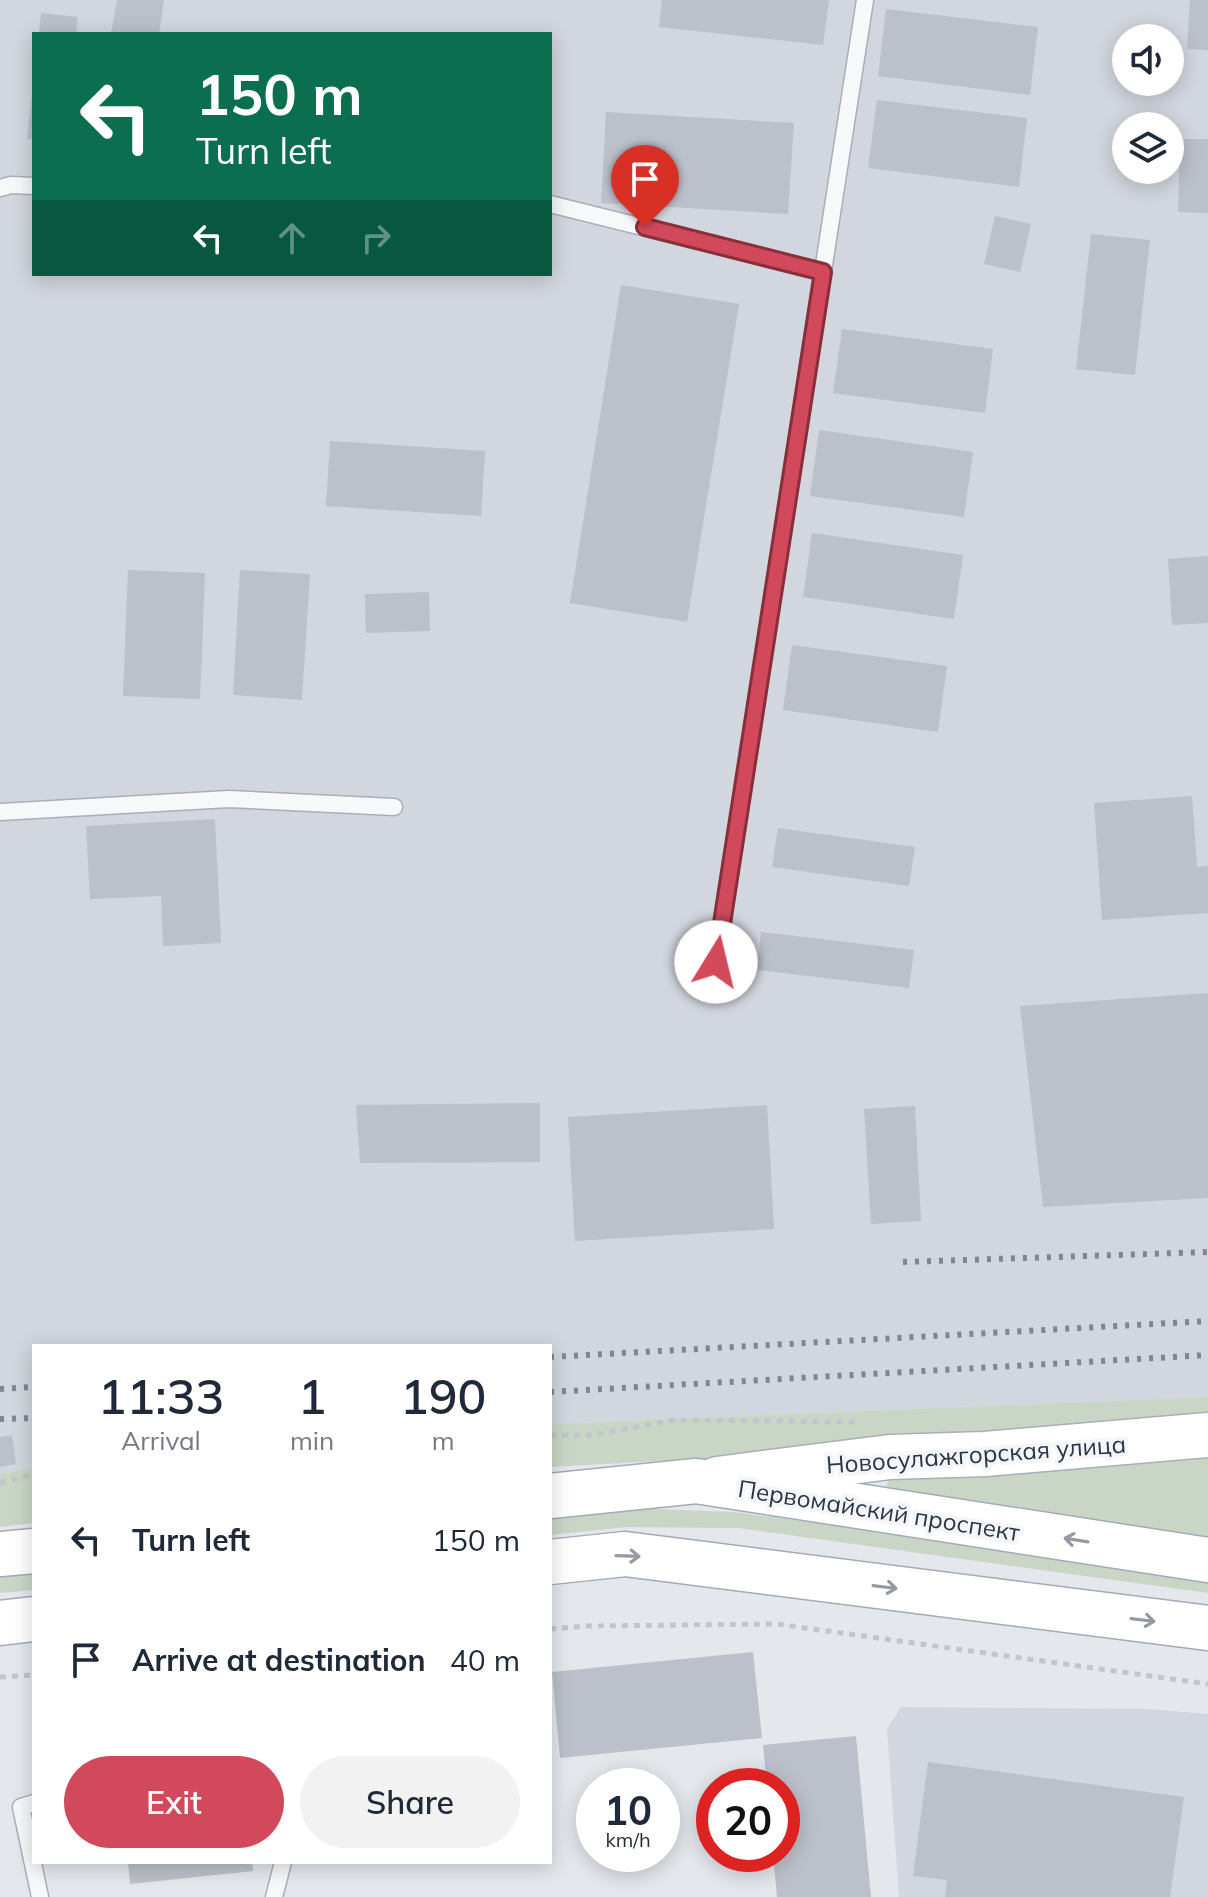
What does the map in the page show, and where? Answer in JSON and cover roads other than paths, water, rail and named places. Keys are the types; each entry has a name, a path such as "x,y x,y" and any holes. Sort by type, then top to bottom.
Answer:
{"main road":[{"name":"Новосулажгорская улица","path":"696,1481 890,1457 985,1454 1208,1435"},
{"name":"Первомайский проспект","path":"552,1496 696,1481 1208,1560"},
{"path":"0,1554 32,1551"},
{"path":"552,1562 625,1554 1208,1628"},
{"path":"0,1623 32,1619"}],"lane":[{"path":"716,962 865,0"},
{"path":"0,188 32,186"},
{"path":"552,204 823,272"},
{"path":"0,812 229,799 394,807"},
{"path":"32,1804 21,1807 32,1859"},
{"path":"33,1864 40,1897"},
{"path":"274,1897 282,1864"}],"railway":[{"path":"903,1262 1208,1252"},
{"path":"552,1357 1208,1321"},
{"path":"552,1392 1208,1355"},
{"path":"0,1389 32,1387"},
{"path":"0,1419 32,1418"}]}
